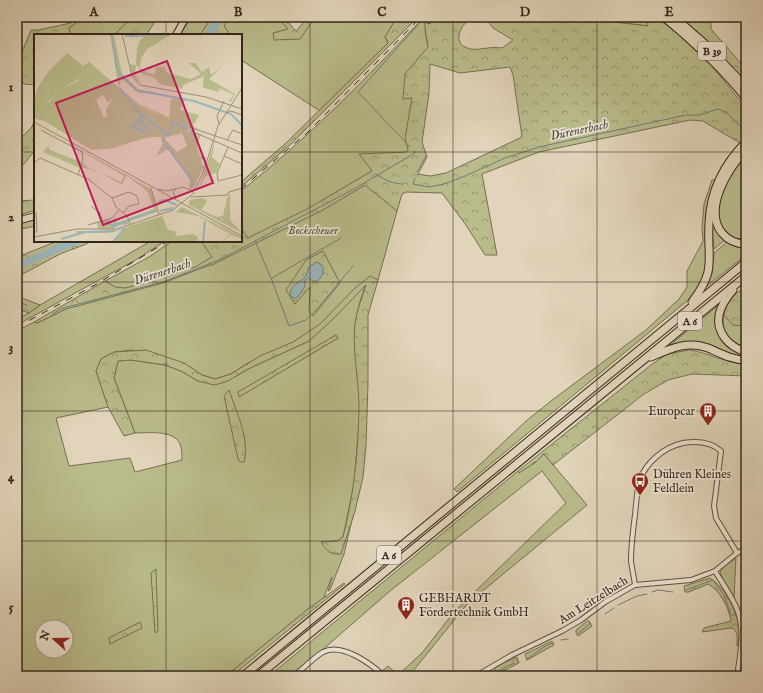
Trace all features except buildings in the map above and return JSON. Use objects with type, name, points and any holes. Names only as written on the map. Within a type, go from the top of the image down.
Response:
[{"type":"highway","name":"B 39","points":[[664,17],[688,37],[746,98]]},
{"type":"highway","name":"B 39","points":[[674,17],[705,44],[746,87]]},
{"type":"highway","points":[[683,314],[704,285],[710,269],[709,224],[713,195],[726,167],[733,156],[746,142]]},
{"type":"highway","points":[[746,150],[730,169],[721,188],[716,205],[716,221],[719,228],[728,239],[746,244]]},
{"type":"highway","name":"A 6","points":[[243,676],[746,262]]},
{"type":"highway","name":"A 6","points":[[258,676],[746,276]]},
{"type":"highway","points":[[737,283],[723,304],[719,314],[718,323],[720,331],[727,342],[739,350],[746,352]]},
{"type":"highway","points":[[643,360],[669,349],[684,345],[700,346],[732,358],[746,360]]},
{"type":"main road","points":[[177,34],[186,17]]},
{"type":"main road","points":[[17,221],[34,216]]},
{"type":"street","points":[[635,585],[631,562],[631,547],[640,481],[648,467],[657,456],[675,445],[688,442],[706,443],[715,446],[721,451],[714,506],[716,518],[737,553]]},
{"type":"street","name":"Am Leitzelbach","points":[[476,676],[512,655],[562,631],[581,620],[605,602],[635,585],[691,580],[715,571],[737,553],[746,549]]},
{"type":"street","points":[[715,571],[738,610],[741,625],[741,640],[737,676]]},
{"type":"street","points":[[294,676],[324,651],[334,649],[356,656],[384,676]]},
{"type":"green space","points":[[73,17],[82,17],[69,28],[70,34],[34,34],[34,85],[24,84],[17,75],[17,64],[31,30],[38,30],[71,23]]},
{"type":"green space","points":[[82,17],[132,17],[115,34],[70,34],[69,28]]},
{"type":"green space","points":[[132,17],[158,17],[147,34],[115,34]]},
{"type":"green space","points":[[191,17],[212,17],[201,34],[181,34]]},
{"type":"green space","points":[[212,17],[230,17],[224,26],[230,34],[201,34]]},
{"type":"green space","points":[[230,17],[277,17],[299,39],[315,17],[397,17],[385,37],[388,43],[320,111],[242,61],[242,34],[228,34],[224,26]]},
{"type":"green space","points":[[277,17],[283,17],[296,31],[309,17],[315,17],[300,39],[274,40],[273,33],[288,29]]},
{"type":"green space","points":[[397,17],[418,17],[291,144],[242,186],[242,181],[285,144],[388,43],[385,37]]},
{"type":"green space","points":[[424,17],[482,17],[580,17],[592,19],[591,17],[608,17],[606,21],[648,26],[644,17],[656,17],[678,34],[712,66],[746,108],[746,137],[740,143],[703,121],[690,120],[539,152],[482,174],[497,255],[485,255],[466,225],[442,193],[406,192],[402,194],[397,211],[365,185],[323,210],[212,265],[163,283],[66,309],[37,323],[34,322],[105,281],[115,287],[126,288],[195,267],[212,257],[202,242],[242,242],[242,229],[248,238],[307,209],[372,171],[359,154],[406,152],[408,150],[405,138],[412,98],[403,99],[405,74],[428,47]],"holes":[[[482,17],[487,20],[493,28],[513,40],[502,48],[493,47],[469,49],[462,45],[459,34],[464,24],[476,18]],[[430,64],[460,73],[510,67],[513,75],[522,137],[446,173],[430,176],[418,174],[427,157],[422,142],[429,93]]]},
{"type":"green space","points":[[608,17],[644,17],[649,26],[605,21]]},
{"type":"green space","points":[[680,17],[711,17],[711,29],[746,69],[746,83],[712,46]]},
{"type":"green space","name":"Bockscheuer","points":[[423,18],[426,24],[425,30],[428,47],[426,90],[394,208],[397,211],[378,280],[377,279],[365,318],[362,477],[344,554],[330,590],[328,591],[332,577],[323,599],[308,609],[226,676],[17,676],[17,331],[34,322],[37,323],[54,315],[109,283],[105,281],[149,257],[171,242],[242,242],[242,190],[313,129],[358,86]],"holes":[[[368,280],[357,358],[355,348],[356,320],[366,284],[309,341],[248,369],[235,377],[198,381],[181,371],[165,365],[131,360],[118,361],[114,378],[135,433],[162,433],[174,437],[181,447],[182,460],[135,472],[130,458],[69,466],[56,418],[108,407],[96,371],[101,359],[114,352],[132,350],[184,363],[202,375],[215,379],[231,374],[248,363],[309,337]],[[336,335],[338,338],[239,396]],[[359,424],[357,479],[340,554],[321,542],[337,541],[343,537],[354,484]]]},
{"type":"green space","points":[[34,122],[34,151],[24,164],[17,164],[17,142],[32,127]]},
{"type":"green space","points":[[746,154],[746,242],[735,238],[721,225],[718,206],[724,186],[732,171]]},
{"type":"green space","points":[[716,179],[706,212],[706,272],[699,287],[688,300],[457,492],[454,489],[526,421],[646,330],[679,299],[687,287],[687,271],[703,241],[702,227],[704,204],[712,180]]},
{"type":"green space","points":[[34,200],[34,210],[17,216],[17,201]]},
{"type":"green space","points":[[713,219],[725,240],[714,249],[711,223]]},
{"type":"green space","points":[[34,220],[34,226],[17,230],[17,224]]},
{"type":"green space","points":[[55,242],[90,242],[62,253],[17,277],[17,257]]},
{"type":"green space","points":[[149,242],[163,242],[139,258],[17,325],[17,319]]},
{"type":"green space","points":[[727,242],[746,249],[746,255],[707,286],[712,273],[714,253]]},
{"type":"green space","points":[[323,251],[340,283],[313,316],[309,312],[310,287],[295,304],[286,290],[306,260]]},
{"type":"green space","points":[[370,276],[378,280],[368,315],[368,384],[366,445],[363,477],[355,511],[341,554],[329,552],[321,542],[337,541],[343,537],[353,489],[358,441],[359,408],[354,334],[358,308],[366,285],[309,341],[248,369],[226,382],[214,385],[198,381],[181,371],[165,365],[131,360],[118,361],[114,378],[135,433],[124,436],[108,407],[96,371],[101,359],[114,352],[146,350],[184,363],[202,375],[215,379],[231,374],[260,356],[293,342],[320,324],[354,289]]},
{"type":"green space","points":[[746,286],[746,326],[733,325],[724,315],[725,310],[729,301]]},
{"type":"green space","points":[[17,296],[40,305],[29,313],[17,309]]},
{"type":"green space","points":[[720,304],[718,328],[721,339],[724,344],[731,349],[746,356],[732,355],[683,342],[669,346]]},
{"type":"green space","points":[[725,306],[733,325],[746,326],[746,348],[733,341],[725,332],[723,321]]},
{"type":"green space","points":[[336,335],[338,338],[239,397],[238,392]]},
{"type":"green space","points":[[689,350],[731,362],[746,364],[746,376],[692,374],[668,380],[644,394],[553,465],[544,454],[536,462],[519,473],[518,471],[651,365],[667,354]]},
{"type":"green space","points":[[229,390],[244,434],[244,462],[240,462],[238,459],[224,396]]},
{"type":"green space","points":[[544,454],[587,505],[468,603],[409,676],[387,676],[382,671],[388,666],[398,675],[422,653],[454,612],[566,503],[542,471],[390,591],[290,676],[269,676],[518,471],[520,472],[536,462]]},
{"type":"green space","points":[[736,558],[734,598],[721,576],[721,570],[724,566]]},
{"type":"green space","points":[[156,569],[158,631],[155,633],[151,573]]},
{"type":"green space","points":[[710,578],[723,590],[734,609],[739,628],[737,646],[737,638],[734,629],[731,628],[702,632],[704,628],[731,621],[726,605],[716,590],[708,584],[689,592],[685,592],[684,586]]},
{"type":"green space","points":[[344,583],[345,584],[232,676],[226,676],[308,609]]},
{"type":"green space","points":[[589,621],[592,626],[578,636],[576,630]]},
{"type":"green space","points":[[140,622],[142,628],[110,644],[109,638]]},
{"type":"green space","points":[[552,641],[554,645],[527,660],[525,654]]},
{"type":"green space","points":[[743,642],[746,642],[746,676],[738,676]]},
{"type":"green space","points":[[517,657],[519,663],[497,674],[495,668]]},
{"type":"water","points":[[316,262],[322,265],[323,273],[321,277],[315,282],[308,278],[305,280],[305,286],[297,298],[291,297],[290,293],[293,286],[305,277],[308,268]]},
{"type":"waterway","points":[[208,34],[222,17]]},
{"type":"waterway","points":[[410,147],[358,92],[424,18]]},
{"type":"waterway","name":"Dürenerbach","points":[[415,178],[413,184],[429,187],[444,184],[505,158],[539,147],[686,115],[700,115],[718,109],[727,113],[746,132]]},
{"type":"waterway","name":"Dürenerbach","points":[[52,314],[63,308],[163,282],[219,260],[354,189],[415,153],[414,151]]},
{"type":"waterway","points":[[417,172],[426,156]]},
{"type":"waterway","name":"Dürenerbach","points":[[378,175],[389,181],[402,184]]},
{"type":"waterway","points":[[272,278],[341,238]]},
{"type":"waterway","points":[[255,241],[289,326],[306,320],[353,266]]},
{"type":"waterway","points":[[17,266],[74,242]]},
{"type":"waterway","name":"Dürenerbach","points":[[17,302],[27,305]]},
{"type":"waterway","points":[[686,590],[713,580],[724,595],[731,615],[736,615]]},
{"type":"waterway","points":[[652,592],[658,590],[673,592]]},
{"type":"waterway","points":[[618,605],[637,596],[647,594]]},
{"type":"waterway","points":[[605,614],[614,608]]},
{"type":"waterway","points":[[578,634],[590,623]]},
{"type":"waterway","points":[[561,640],[568,639]]},
{"type":"waterway","points":[[526,660],[552,643]]},
{"type":"waterway","points":[[497,674],[503,668],[515,663]]},
{"type":"railway","points":[[242,188],[308,132],[421,17]]},
{"type":"railway","points":[[17,327],[95,285],[166,242]]},
{"type":"place","name":"Europcar","points":[[708,426]]},
{"type":"place","name":"Dühren Kleines Feldlein","points":[[640,496]]},
{"type":"place","name":"GEBHARDT Fördertechnik GmbH","points":[[406,620]]}]
